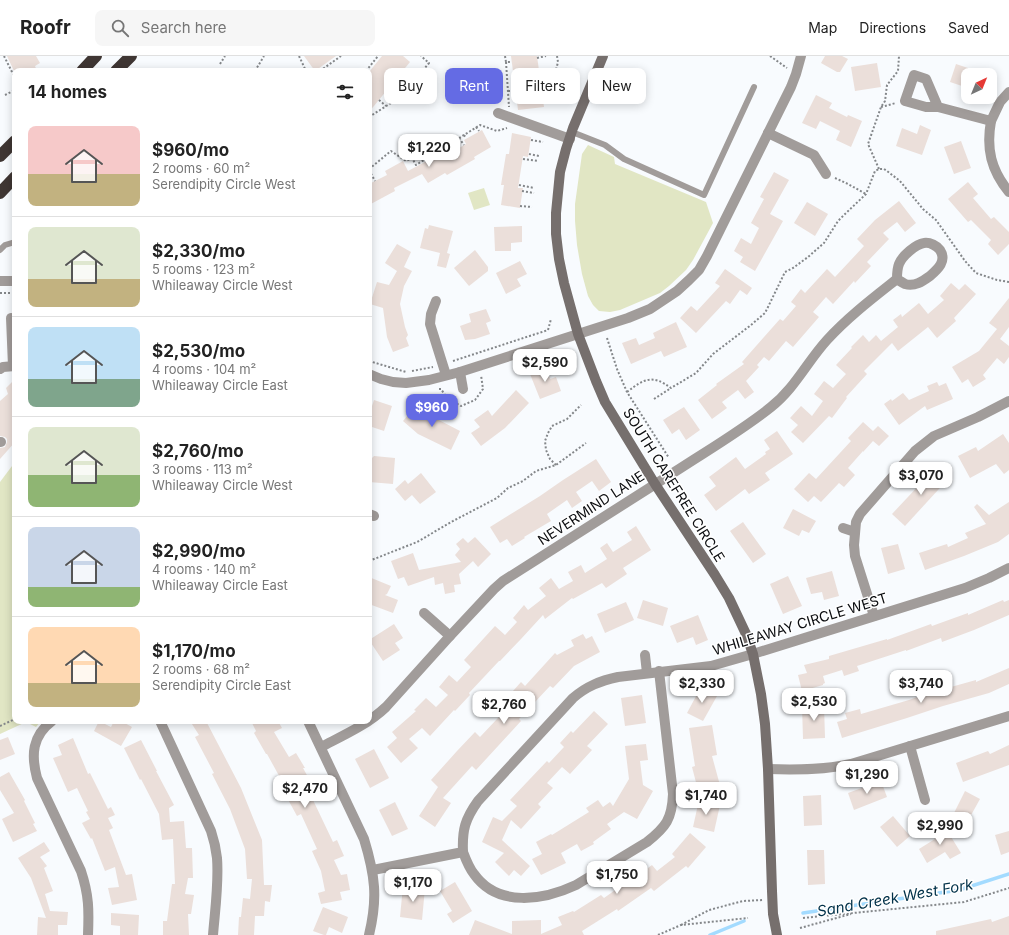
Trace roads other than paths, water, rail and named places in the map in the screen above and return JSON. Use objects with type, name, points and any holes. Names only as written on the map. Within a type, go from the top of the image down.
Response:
[{"type":"highway","points":[[85,68],[96,56]]},
{"type":"highway","points":[[119,68],[131,56]]},
{"type":"highway","points":[[0,156],[12,144]]},
{"type":"highway","points":[[0,193],[12,180]]},
{"type":"main road","name":"SOUTH CAREFREE CIRCLE","points":[[603,56],[571,135],[560,172],[556,213],[556,234],[559,259],[578,334],[605,402],[655,484],[729,598],[746,634],[753,654],[765,724],[772,899],[777,935]]},
{"type":"street","points":[[372,375],[393,382],[406,383],[429,380],[460,372],[628,318],[650,309],[668,297],[689,280],[707,256],[791,87],[801,56]]},
{"type":"street","points":[[938,107],[926,79],[914,75],[905,101],[926,107],[938,107],[991,121]]},
{"type":"street","points":[[1009,92],[1000,102],[991,121],[989,133],[989,146],[996,173],[1009,192]]},
{"type":"street","points":[[498,113],[571,135]]},
{"type":"street","points":[[768,133],[814,155],[826,174]]},
{"type":"street","points":[[925,242],[933,244],[943,255],[942,263],[938,270],[922,282],[913,285],[905,284],[898,279],[897,272],[899,263],[904,256],[917,246],[925,242]]},
{"type":"street","name":"NEVERMIND LANE","points":[[372,720],[386,707],[450,636],[503,581],[719,445],[776,403],[792,387],[815,354],[835,332],[853,314],[898,279]]},
{"type":"street","points":[[0,281],[12,280]]},
{"type":"street","points":[[436,301],[431,314],[430,324],[446,375]]},
{"type":"street","points":[[11,318],[12,334]]},
{"type":"street","points":[[0,369],[12,366]]},
{"type":"street","points":[[460,372],[463,389]]},
{"type":"street","points":[[874,616],[855,556],[854,532],[856,522],[860,514],[922,444],[934,436],[978,417],[1009,401]]},
{"type":"street","points":[[843,528],[854,532]]},
{"type":"street","name":"WHILEAWAY CIRCLE WEST","points":[[463,852],[462,838],[465,824],[474,806],[573,698],[587,688],[604,680],[618,677],[711,666],[965,588],[1009,568]]},
{"type":"street","points":[[424,613],[450,636]]},
{"type":"street","points":[[645,655],[647,673]]},
{"type":"street","points":[[373,870],[463,852],[468,866],[474,875],[490,889],[512,897],[533,898],[564,891],[647,842],[665,826],[670,817],[674,794],[660,671]]},
{"type":"street","points":[[768,769],[790,770],[839,767],[1009,716]]},
{"type":"street","points":[[48,724],[35,744],[33,754],[36,778],[81,871],[88,897],[88,935]]},
{"type":"street","points":[[161,724],[211,831],[215,844],[217,872],[213,935]]},
{"type":"street","points":[[310,724],[364,839],[373,870],[375,890],[372,922],[369,935]]},
{"type":"street","name":"NEVERMIND LANE","points":[[321,747],[365,724]]},
{"type":"street","points":[[910,746],[925,800]]},
{"type":"lane","points":[[571,135],[605,145],[624,159],[704,195],[754,87]]},
{"type":"lane","points":[[0,250],[5,245],[12,243]]},
{"type":"waterway","name":"Sand Creek West Fork","points":[[803,913],[959,890],[1009,874]]},
{"type":"waterway","name":"Sand Creek West Fork","points":[[710,935],[744,921]]}]
